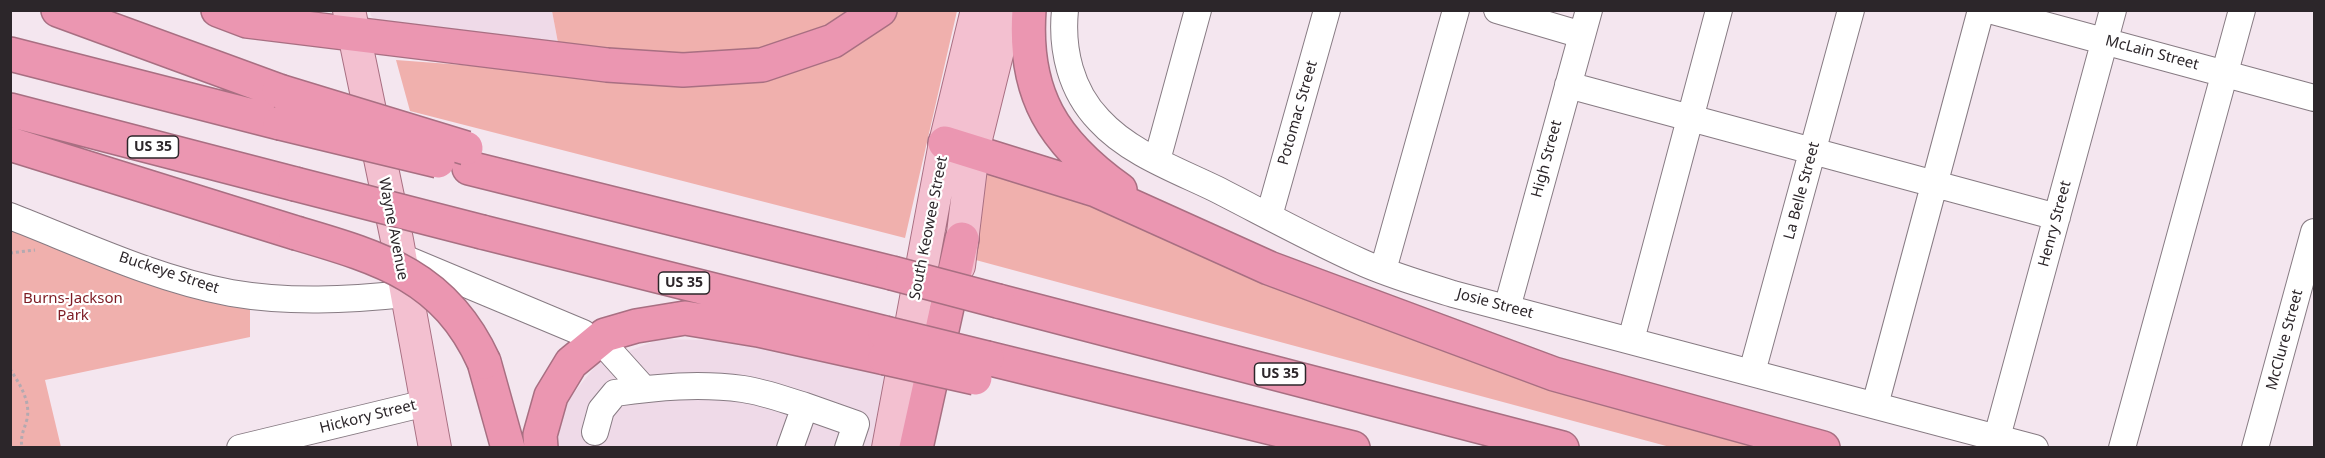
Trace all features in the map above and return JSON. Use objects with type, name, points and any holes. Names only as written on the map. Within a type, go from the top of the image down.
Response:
[{"type":"highway","points":[[58,10],[467,158]]},
{"type":"highway","points":[[218,10],[247,21],[351,21],[608,65],[683,70],[762,65],[833,41],[880,10]]},
{"type":"highway","points":[[1029,10],[1028,59],[1036,90],[1050,120],[1098,174],[1158,218]]},
{"type":"highway","points":[[10,54],[280,123],[467,158]]},
{"type":"highway","name":"US 35","points":[[10,110],[482,232],[885,346],[1353,447]]},
{"type":"highway","points":[[10,144],[296,233],[376,259],[401,270],[442,298],[475,342],[484,362],[508,447]]},
{"type":"highway","points":[[959,147],[1096,190],[1269,268],[1554,374],[1823,447]]},
{"type":"highway","name":"US 35","points":[[467,158],[771,242],[1562,447]]},
{"type":"highway","points":[[898,443],[962,238]]},
{"type":"highway","points":[[541,447],[540,435],[551,396],[571,363],[605,335],[636,326],[686,318],[758,330],[885,346]]},
{"type":"main road","name":"South Keowee Street","points":[[898,443],[959,147],[977,10]]},
{"type":"main road","name":"South Keowee Street","points":[[932,447],[962,238],[959,147],[1008,10]]},
{"type":"main road","name":"Wayne Avenue","points":[[351,21],[435,447]]},
{"type":"street","name":"Josie Street","points":[[1065,10],[1065,55],[1072,78],[1081,97],[1108,129],[1157,160],[1360,261],[1454,294],[2035,447]]},
{"type":"street","points":[[1157,160],[1198,10]]},
{"type":"street","name":"Potomac Street","points":[[1269,216],[1327,10]]},
{"type":"street","points":[[1383,270],[1456,10]]},
{"type":"street","points":[[1497,10],[1585,22]]},
{"type":"street","points":[[1632,340],[1719,10]]},
{"type":"street","name":"La Belle Street","points":[[1752,372],[1851,10]]},
{"type":"street","points":[[1875,405],[1981,10]]},
{"type":"street","name":"McLain Street","points":[[1989,10],[2314,98]]},
{"type":"street","name":"Henry Street","points":[[1997,437],[2113,10]]},
{"type":"street","points":[[2122,447],[2241,10]]},
{"type":"street","name":"High Street","points":[[1507,308],[1585,22]]},
{"type":"street","points":[[1568,85],[2057,217]]},
{"type":"street","name":"Buckeye Street","points":[[10,216],[140,266],[191,283],[230,292],[270,298],[340,300],[405,294]]},
{"type":"street","name":"McClure Street","points":[[2255,447],[2314,232]]},
{"type":"street","points":[[399,256],[583,333]]},
{"type":"street","points":[[609,349],[644,389]]},
{"type":"street","points":[[595,432],[602,410],[615,393],[696,385],[746,389],[805,406],[852,436],[898,443]]},
{"type":"street","name":"Hickory Street","points":[[240,447],[278,443],[426,403]]},
{"type":"street","points":[[790,447],[805,406]]},
{"type":"path","points":[[10,253],[38,250],[40,245]]},
{"type":"path","points":[[10,369],[25,392],[28,417],[20,437],[22,447]]},
{"type":"shaded area","points":[[370,11],[552,11],[559,48],[381,25],[371,16]]},
{"type":"shaded area","points":[[660,339],[749,341],[890,376],[876,447],[553,448],[553,438],[568,400],[598,363]]},
{"type":"green space","points":[[552,11],[860,11],[823,32],[746,55],[669,57],[559,48]]},
{"type":"green space","points":[[899,11],[957,11],[905,238],[410,111],[396,60],[663,80],[883,23]]},
{"type":"green space","points":[[988,167],[1790,447],[1670,447],[972,259]]},
{"type":"green space","name":"Burns-Jackson Park","points":[[10,216],[250,295],[250,337],[45,380],[61,447],[11,447]]}]
